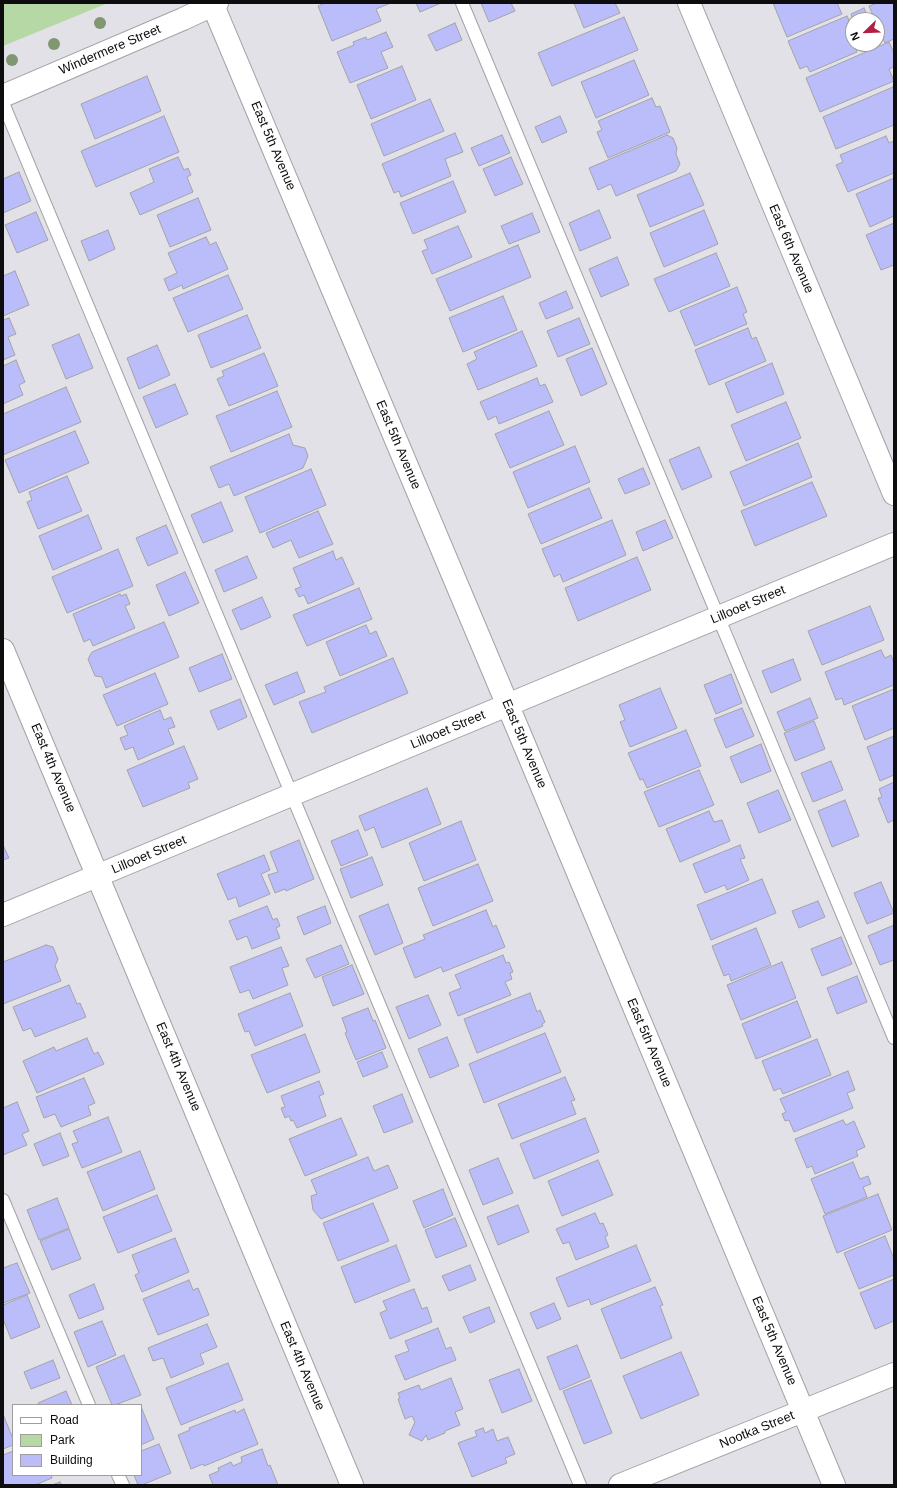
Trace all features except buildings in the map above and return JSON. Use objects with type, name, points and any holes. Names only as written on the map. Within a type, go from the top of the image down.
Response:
[{"type":"street","name":"East 6th Avenue","points":[[689,3],[894,494]]},
{"type":"street","name":"Windermere Street","points":[[3,96],[214,4]]},
{"type":"street","name":"East 5th Avenue","points":[[214,4],[834,1485]]},
{"type":"street","name":"Lillooet Street","points":[[3,916],[894,544]]},
{"type":"street","name":"East 4th Avenue","points":[[3,650],[352,1485]]},
{"type":"street","name":"Nootka Street","points":[[620,1485],[894,1374]]},
{"type":"lane","points":[[462,3],[894,1038]]},
{"type":"lane","points":[[3,104],[580,1485]]},
{"type":"lane","points":[[3,1200],[89,1404]]},
{"type":"green space","points":[[3,3],[108,3],[3,46]]}]
